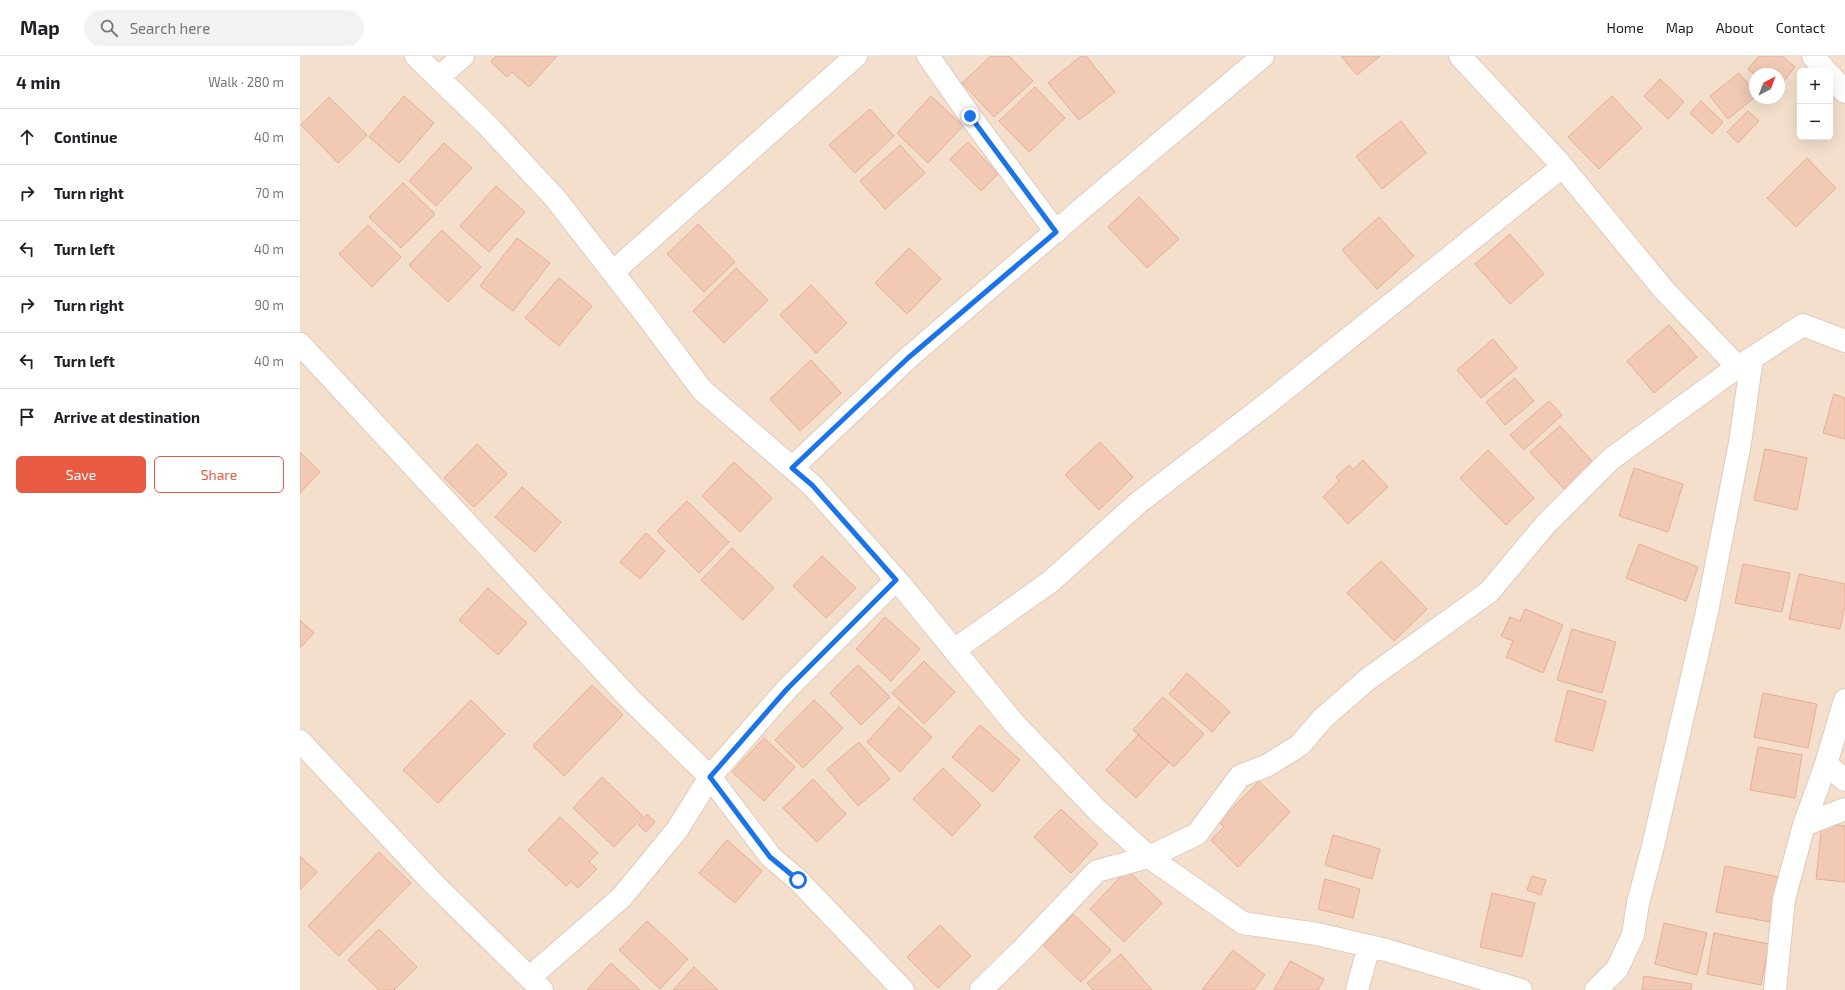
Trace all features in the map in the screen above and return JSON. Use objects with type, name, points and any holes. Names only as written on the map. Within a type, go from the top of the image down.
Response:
[{"type":"street","points":[[416,56],[487,125],[555,198],[702,390],[812,485],[896,580],[1013,722],[1100,812],[1149,857],[1243,923],[1317,934],[1369,946],[1521,990]]},
{"type":"street","points":[[438,78],[463,56]]},
{"type":"street","points":[[613,272],[856,56]]},
{"type":"street","points":[[928,56],[970,116],[1056,232]]},
{"type":"street","points":[[792,468],[908,358],[1263,56]]},
{"type":"street","points":[[1460,56],[1562,167],[1664,290],[1745,363]]},
{"type":"street","points":[[1813,56],[1823,68]]},
{"type":"street","points":[[1833,78],[1845,92]]},
{"type":"street","points":[[954,650],[1050,582],[1138,503],[1268,403],[1562,167]]},
{"type":"street","points":[[981,990],[1021,951],[1097,870],[1149,857],[1197,834],[1240,776],[1268,765],[1300,745],[1323,718],[1368,679],[1489,592],[1545,525],[1611,459],[1745,363],[1803,325],[1845,341]]},
{"type":"street","points":[[300,344],[629,698],[710,777],[770,857],[798,880],[903,990]]},
{"type":"street","points":[[1596,990],[1617,980],[1633,935],[1638,903],[1653,846],[1705,619],[1740,443],[1745,363]]},
{"type":"street","points":[[300,741],[434,884],[536,984],[621,898],[677,830],[710,777],[787,689],[896,580]]},
{"type":"street","points":[[1775,990],[1784,899],[1804,825],[1826,764],[1845,700]]},
{"type":"street","points":[[1826,764],[1845,780]]},
{"type":"street","points":[[1804,825],[1845,809]]},
{"type":"street","points":[[1357,990],[1369,946]]},
{"type":"shaded area","points":[[300,56],[1845,56],[1845,990],[300,990]]},
{"type":"building","points":[[496,56],[557,56],[529,87],[512,72],[507,77],[491,62]]},
{"type":"building","points":[[991,56],[1009,56],[1033,81],[994,117],[962,83]]},
{"type":"building","points":[[1081,56],[1086,56],[1115,92],[1079,120],[1048,83]]},
{"type":"building","points":[[1341,56],[1380,56],[1357,75]]},
{"type":"building","points":[[1759,56],[1782,56],[1795,67],[1785,80],[1785,68],[1748,69]]},
{"type":"building","points":[[1739,73],[1749,85],[1749,102],[1728,119],[1710,96]]},
{"type":"building","points":[[1660,79],[1684,102],[1668,119],[1644,96]]},
{"type":"building","points":[[1035,87],[1065,118],[1029,152],[999,121]]},
{"type":"building","points":[[404,96],[434,123],[399,163],[369,137]]},
{"type":"building","points":[[931,96],[963,126],[928,163],[897,133]]},
{"type":"building","points":[[1612,96],[1642,128],[1599,169],[1568,137]]},
{"type":"building","points":[[329,97],[367,135],[338,163],[301,125]]},
{"type":"building","points":[[1701,101],[1723,122],[1712,134],[1690,113]]},
{"type":"building","points":[[870,109],[894,136],[855,173],[829,145]]},
{"type":"building","points":[[1748,111],[1759,121],[1738,143],[1727,132]]},
{"type":"building","points":[[1401,121],[1426,153],[1382,189],[1356,156]]},
{"type":"building","points":[[968,142],[998,174],[981,191],[950,159]]},
{"type":"building","points":[[444,143],[472,168],[436,206],[409,181]]},
{"type":"building","points":[[900,145],[925,173],[885,209],[860,181]]},
{"type":"building","points":[[1807,158],[1836,188],[1796,227],[1767,198]]},
{"type":"building","points":[[403,183],[435,214],[401,248],[369,217]]},
{"type":"building","points":[[496,186],[525,212],[489,252],[460,226]]},
{"type":"building","points":[[1139,197],[1179,239],[1147,268],[1108,227]]},
{"type":"building","points":[[1379,217],[1414,256],[1377,289],[1342,250]]},
{"type":"building","points":[[698,224],[735,262],[704,292],[667,254]]},
{"type":"building","points":[[368,225],[401,257],[372,287],[339,254]]},
{"type":"building","points":[[442,230],[481,267],[448,302],[409,265]]},
{"type":"building","points":[[1510,234],[1544,274],[1510,304],[1475,264]]},
{"type":"building","points":[[517,238],[550,263],[513,311],[480,286]]},
{"type":"building","points":[[909,248],[941,279],[907,314],[875,283]]},
{"type":"building","points":[[736,268],[768,300],[724,343],[693,311]]},
{"type":"building","points":[[559,278],[592,306],[559,346],[525,318]]},
{"type":"building","points":[[811,285],[847,323],[816,353],[780,315]]},
{"type":"building","points":[[1669,325],[1697,357],[1654,393],[1627,361]]},
{"type":"building","points":[[1493,339],[1517,368],[1481,398],[1457,370]]},
{"type":"building","points":[[811,360],[841,393],[800,431],[770,399]]},
{"type":"building","points":[[1515,378],[1534,401],[1505,425],[1486,402]]},
{"type":"building","points":[[1834,394],[1845,398],[1845,439],[1823,433]]},
{"type":"building","points":[[1549,401],[1562,415],[1524,450],[1510,435]]},
{"type":"building","points":[[1560,426],[1593,462],[1564,489],[1530,452]]},
{"type":"building","points":[[1100,442],[1133,477],[1099,510],[1065,475]]},
{"type":"building","points":[[477,444],[507,474],[474,507],[444,478]]},
{"type":"building","points":[[1765,449],[1807,458],[1797,510],[1754,500]]},
{"type":"building","points":[[1488,450],[1534,498],[1506,525],[1460,478]]},
{"type":"building","points":[[300,452],[320,472],[300,493]]},
{"type":"building","points":[[1363,460],[1388,487],[1348,524],[1323,497],[1339,481],[1336,477],[1349,465],[1353,470]]},
{"type":"building","points":[[734,462],[772,498],[740,532],[702,496]]},
{"type":"building","points":[[1634,468],[1683,484],[1668,532],[1619,516]]},
{"type":"building","points":[[522,487],[561,522],[535,552],[495,517]]},
{"type":"building","points":[[687,501],[729,542],[699,573],[657,531]]},
{"type":"building","points":[[646,533],[665,551],[640,579],[620,562]]},
{"type":"building","points":[[1639,544],[1698,567],[1686,601],[1626,578]]},
{"type":"building","points":[[732,548],[774,588],[743,620],[701,580]]},
{"type":"building","points":[[822,556],[856,588],[826,618],[793,586]]},
{"type":"building","points":[[1381,561],[1427,609],[1394,641],[1347,593]]},
{"type":"building","points":[[1743,564],[1790,573],[1782,612],[1735,603]]},
{"type":"building","points":[[1799,574],[1845,584],[1845,606],[1840,629],[1789,619]]},
{"type":"building","points":[[488,588],[527,623],[498,655],[459,620]]},
{"type":"building","points":[[1525,609],[1563,625],[1543,673],[1506,657],[1513,641],[1501,636],[1510,617],[1520,621]]},
{"type":"building","points":[[885,617],[920,649],[891,681],[856,649]]},
{"type":"building","points":[[300,620],[314,633],[300,648]]},
{"type":"building","points":[[1572,629],[1616,642],[1602,693],[1557,680]]},
{"type":"building","points":[[924,661],[955,692],[924,724],[892,693]]},
{"type":"building","points":[[858,665],[890,697],[861,725],[830,693]]},
{"type":"building","points":[[1187,673],[1230,712],[1212,732],[1169,694]]},
{"type":"building","points":[[592,685],[623,715],[564,776],[533,746]]},
{"type":"building","points":[[1568,690],[1606,701],[1593,751],[1555,741]]},
{"type":"building","points":[[1763,693],[1817,704],[1808,748],[1754,737]]},
{"type":"building","points":[[1163,697],[1204,734],[1174,767],[1133,730]]},
{"type":"building","points":[[471,700],[505,734],[438,803],[403,770]]},
{"type":"building","points":[[814,700],[843,728],[803,768],[775,740]]},
{"type":"building","points":[[899,707],[932,737],[900,772],[867,742]]},
{"type":"building","points":[[980,725],[1020,760],[993,792],[952,757]]},
{"type":"building","points":[[1138,735],[1169,762],[1136,798],[1106,770]]},
{"type":"building","points":[[764,738],[795,767],[764,801],[732,772]]},
{"type":"building","points":[[859,742],[890,779],[858,806],[827,769]]},
{"type":"building","points":[[1758,747],[1802,755],[1795,798],[1750,790]]},
{"type":"building","points":[[943,768],[981,805],[952,836],[913,799]]},
{"type":"building","points":[[602,777],[643,816],[614,847],[573,808]]},
{"type":"building","points":[[813,779],[846,814],[817,842],[783,808]]},
{"type":"building","points":[[1259,781],[1290,812],[1238,867],[1211,840],[1224,827],[1219,822]]},
{"type":"building","points":[[1061,809],[1098,844],[1071,873],[1034,837]]},
{"type":"building","points":[[647,814],[655,822],[646,832],[638,825]]},
{"type":"building","points":[[560,817],[598,853],[589,862],[597,869],[578,888],[571,881],[566,886],[528,850]]},
{"type":"building","points":[[1822,823],[1845,826],[1845,882],[1816,879]]},
{"type":"building","points":[[1333,835],[1380,849],[1372,879],[1325,865]]},
{"type":"building","points":[[727,840],[762,871],[735,903],[699,873]]},
{"type":"building","points":[[379,852],[411,883],[339,956],[308,926]]},
{"type":"building","points":[[300,856],[317,872],[300,890]]},
{"type":"building","points":[[1725,866],[1779,877],[1770,922],[1716,912]]},
{"type":"building","points":[[1127,870],[1162,903],[1124,942],[1090,909]]},
{"type":"building","points":[[1532,876],[1546,880],[1541,895],[1527,890]]},
{"type":"building","points":[[1325,879],[1360,889],[1353,918],[1318,909]]},
{"type":"building","points":[[1492,893],[1535,903],[1522,957],[1480,947]]},
{"type":"building","points":[[1073,914],[1111,950],[1081,982],[1043,945]]},
{"type":"building","points":[[647,921],[688,959],[660,989],[619,950]]},
{"type":"building","points":[[1664,923],[1707,933],[1697,975],[1655,964]]},
{"type":"building","points":[[940,925],[971,956],[938,988],[907,957]]},
{"type":"building","points":[[379,929],[417,967],[394,990],[379,990],[348,960]]},
{"type":"building","points":[[1714,933],[1769,944],[1761,985],[1707,974]]},
{"type":"building","points":[[1233,950],[1265,975],[1254,990],[1202,990]]},
{"type":"building","points":[[1121,954],[1152,990],[1093,990],[1087,983]]},
{"type":"building","points":[[1290,961],[1324,979],[1318,990],[1274,990]]},
{"type":"building","points":[[611,963],[640,990],[587,990]]},
{"type":"building","points":[[694,967],[718,990],[673,990]]},
{"type":"building","points":[[1644,976],[1692,984],[1691,990],[1642,990]]},
{"type":"route","points":[[798,880],[770,857],[710,777],[787,689],[896,580],[812,485],[792,468],[908,358],[1056,232],[970,116]]}]
